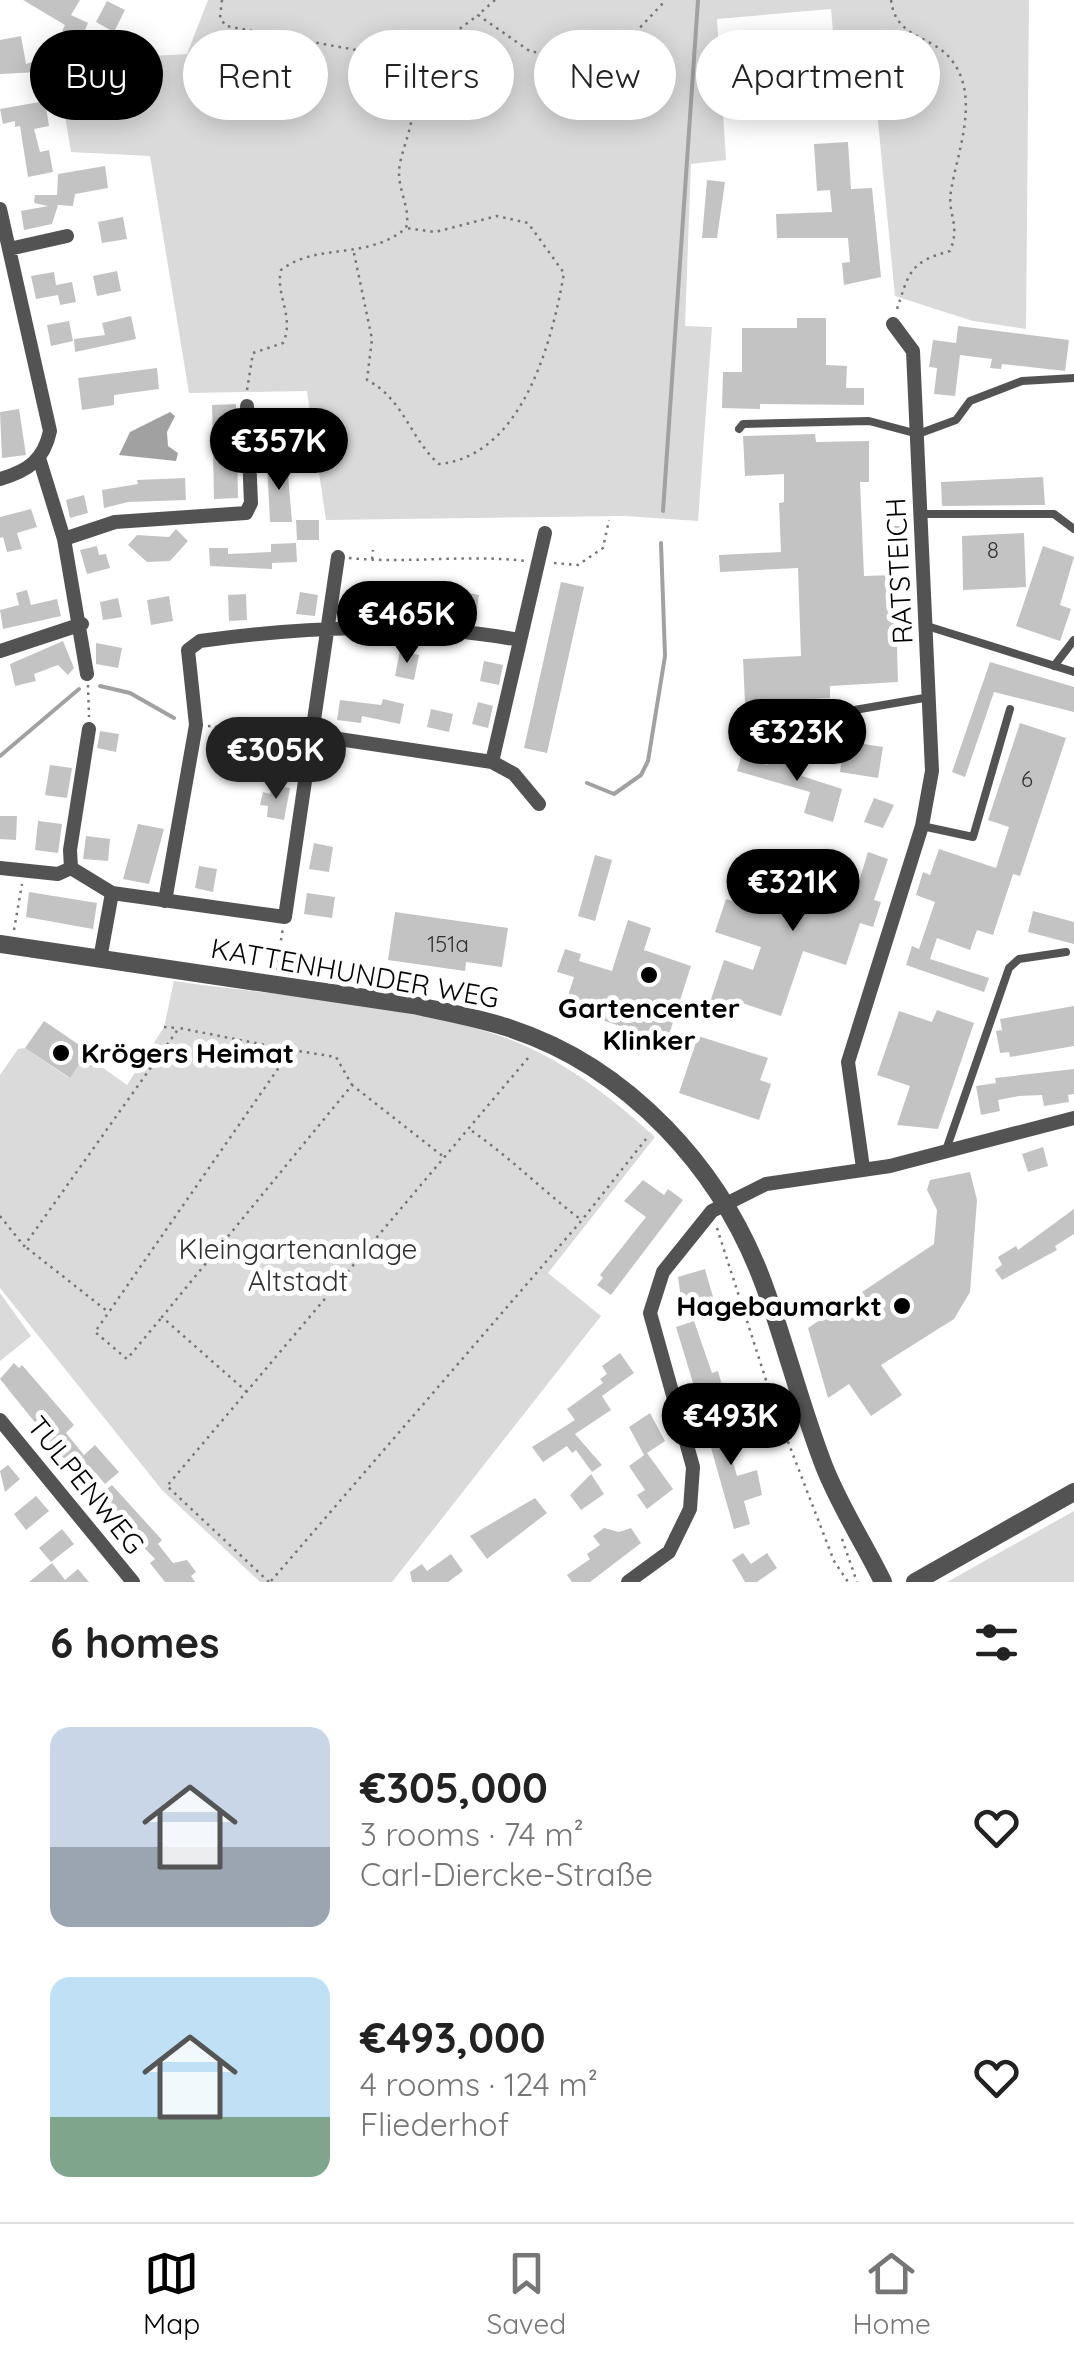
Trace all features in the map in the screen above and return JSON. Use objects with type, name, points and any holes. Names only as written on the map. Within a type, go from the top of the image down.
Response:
[{"type":"street","points":[[0,209],[50,420],[48,441],[39,458],[20,473],[0,478]]},
{"type":"street","points":[[8,249],[67,236]]},
{"type":"street","name":"RATSTEICH","points":[[863,1168],[848,1062],[922,826],[932,771],[913,351],[893,324]]},
{"type":"street","points":[[64,539],[115,522],[246,512],[251,503],[247,406]]},
{"type":"street","points":[[39,458],[64,539],[88,674]]},
{"type":"street","points":[[492,762],[545,534]]},
{"type":"street","points":[[71,868],[104,884],[112,894],[285,917],[338,556]]},
{"type":"street","points":[[0,651],[82,624]]},
{"type":"street","points":[[166,901],[196,726],[188,650],[200,641],[454,629],[520,640]]},
{"type":"street","points":[[71,868],[70,850],[88,729]]},
{"type":"street","points":[[312,735],[492,762],[514,774],[539,804]]},
{"type":"street","points":[[0,868],[58,874],[71,868]]},
{"type":"street","points":[[100,959],[112,894]]},
{"type":"street","name":"KATTENHUNDER WEG","points":[[6,945],[413,1005],[513,1029],[593,1070],[645,1108],[694,1157],[718,1206],[764,1282],[825,1468],[883,1582]]},
{"type":"street","points":[[628,1582],[669,1552],[690,1510],[693,1467],[650,1313],[663,1272],[718,1206],[766,1184],[863,1168],[1074,1118]]},
{"type":"street","name":"TULPENWEG","points":[[0,1420],[131,1581]]},
{"type":"street","points":[[915,1582],[1074,1492]]},
{"type":"lane","points":[[739,429],[743,424],[869,422],[918,434],[956,420],[970,401],[1022,381],[1074,378]]},
{"type":"lane","points":[[922,514],[1054,514],[1074,529]]},
{"type":"lane","points":[[927,626],[1074,672]]},
{"type":"lane","points":[[1054,666],[1074,640]]},
{"type":"lane","points":[[802,718],[930,697]]},
{"type":"lane","points":[[922,826],[973,837],[1010,709]]},
{"type":"lane","points":[[946,1150],[1009,968],[1020,959],[1066,952]]},
{"type":"path","points":[[222,0],[220,18],[226,26],[348,49]]},
{"type":"path","points":[[459,30],[495,0]]},
{"type":"path","points":[[478,15],[531,52],[566,53],[632,36],[666,0]]},
{"type":"path","points":[[891,0],[893,17],[904,31],[953,61],[963,91],[963,150],[950,195],[958,232],[950,251],[925,258],[910,270],[893,324]]},
{"type":"path","points":[[406,228],[408,219],[399,173],[412,120]]},
{"type":"path","points":[[247,406],[253,353],[283,343],[288,331],[278,281],[281,270],[322,254],[354,253],[406,228],[436,232],[497,216],[528,223],[564,274],[556,322],[512,423],[461,462],[439,464],[427,454],[402,410],[382,388],[367,380],[372,339],[354,253]]},
{"type":"path","points":[[338,556],[372,560],[471,556],[578,565],[603,548],[609,520]]},
{"type":"path","points":[[372,560],[373,550]]},
{"type":"path","points":[[88,691],[88,729]]},
{"type":"path","points":[[196,726],[312,735]]},
{"type":"path","points":[[6,945],[24,872]]},
{"type":"path","points":[[273,984],[285,917]]},
{"type":"path","points":[[164,1027],[336,1057],[352,1084],[446,1158]]},
{"type":"path","points":[[24,1246],[179,1028]]},
{"type":"path","points":[[291,1050],[94,1332],[127,1360],[352,1084]]},
{"type":"path","points":[[528,1058],[167,1486],[270,1582],[582,1220],[646,1139]]},
{"type":"path","points":[[470,1130],[522,1166],[526,1178],[582,1220]]},
{"type":"path","points":[[718,1206],[776,1408],[834,1560],[848,1582]]},
{"type":"path","points":[[0,1216],[24,1246],[108,1312]]},
{"type":"path","points":[[162,1317],[247,1392]]},
{"type":"path","points":[[854,1527],[841,1542],[857,1582]]},
{"type":"green space","points":[[208,0],[1029,0],[1026,329],[973,321],[895,296],[878,120],[940,120],[940,30],[833,30],[831,9],[717,19],[718,30],[696,30],[696,120],[723,120],[726,160],[691,164],[685,326],[712,327],[698,521],[625,516],[326,520],[307,391],[189,393],[150,156],[71,152],[66,120],[163,120],[163,55],[183,54],[183,120],[328,120],[328,30],[196,30]]},
{"type":"green space","name":"Kleingartenanlage Altstadt","points":[[174,981],[405,1012],[493,1034],[530,1048],[580,1077],[655,1137],[548,1273],[601,1316],[392,1582],[260,1582],[162,1490],[0,1288],[0,1075],[18,1049],[25,1048],[69,1078],[82,1060],[99,1065],[127,1085],[164,1027]]},
{"type":"green space","points":[[0,1293],[31,1336],[0,1361]]},
{"type":"green space","points":[[1074,1511],[1074,1582],[947,1582]]},
{"type":"shaded area","points":[[170,412],[175,416],[167,432],[168,446],[178,453],[176,461],[119,455],[130,432]]},
{"type":"building","points":[[23,0],[80,0],[71,15],[88,23],[85,30],[62,30],[65,25]]},
{"type":"building","points":[[107,1],[125,10],[115,30],[96,22]]},
{"type":"building","points":[[21,36],[30,72],[0,74],[0,40]]},
{"type":"building","points":[[30,104],[30,120],[48,120],[49,126],[34,129],[40,152],[49,150],[53,172],[28,177],[20,126],[15,127],[15,121],[3,124],[0,109]]},
{"type":"building","points":[[848,142],[851,189],[872,188],[881,277],[844,285],[842,263],[850,262],[848,238],[777,238],[776,214],[832,212],[830,190],[817,191],[814,144]]},
{"type":"building","points":[[105,166],[108,188],[75,194],[73,206],[58,205],[52,224],[24,230],[21,211],[48,206],[34,203],[35,195],[57,195],[58,174]]},
{"type":"building","points":[[707,180],[725,182],[717,238],[702,238]]},
{"type":"building","points":[[123,217],[127,239],[102,243],[98,222]]},
{"type":"building","points":[[117,271],[121,291],[97,296],[93,276]]},
{"type":"building","points":[[54,272],[56,285],[72,282],[76,302],[60,305],[58,295],[36,299],[31,276]]},
{"type":"building","points":[[131,316],[136,339],[75,352],[74,339],[105,335],[102,323]]},
{"type":"building","points":[[797,318],[826,318],[826,365],[847,366],[846,388],[864,388],[864,405],[760,404],[760,409],[722,408],[723,372],[742,372],[742,328],[797,328]]},
{"type":"building","points":[[69,321],[73,341],[51,346],[47,325]]},
{"type":"building","points":[[958,326],[1069,340],[1065,371],[1002,364],[1001,369],[990,368],[992,359],[960,355],[955,396],[934,394],[937,368],[929,367],[933,340],[956,343]]},
{"type":"building","points":[[157,368],[159,389],[114,395],[114,405],[82,410],[78,378]]},
{"type":"building","points":[[236,404],[238,498],[214,499],[212,405]]},
{"type":"building","points":[[19,409],[26,455],[2,458],[0,412]]},
{"type":"building","points":[[272,410],[290,410],[291,445],[278,445],[278,438],[273,438]]},
{"type":"building","points":[[815,434],[816,442],[869,441],[869,482],[860,482],[864,576],[895,575],[898,682],[830,686],[830,698],[745,703],[743,659],[801,656],[798,568],[720,572],[719,555],[781,552],[779,503],[784,502],[784,474],[745,476],[743,436]]},
{"type":"building","points":[[267,463],[287,463],[292,522],[270,522]]},
{"type":"building","points":[[1043,477],[1045,505],[942,506],[941,482]]},
{"type":"building","points":[[185,478],[186,500],[128,502],[104,508],[102,490],[138,484],[137,480]]},
{"type":"building","points":[[84,495],[88,513],[70,518],[66,500]]},
{"type":"building","points":[[31,509],[37,527],[17,533],[22,549],[7,552],[3,537],[0,538],[0,517]]},
{"type":"building","points":[[296,520],[319,520],[319,540],[297,540]]},
{"type":"building","points":[[888,526],[906,526],[907,553],[889,554]]},
{"type":"building","points":[[176,529],[188,541],[170,561],[147,562],[128,545],[137,535],[169,537]]},
{"type":"building","points":[[1024,533],[1026,587],[963,590],[962,536]]},
{"type":"building","points":[[296,543],[297,562],[272,563],[272,569],[210,566],[209,548],[228,548],[228,554],[271,552],[271,544]]},
{"type":"building","points":[[97,546],[99,555],[106,554],[110,568],[87,574],[80,550]]},
{"type":"building","points":[[1043,546],[1074,557],[1060,605],[1071,609],[1060,641],[1016,626]]},
{"type":"building","points":[[417,582],[479,595],[476,616],[380,604],[383,584],[416,589]]},
{"type":"building","points":[[561,582],[584,587],[547,753],[524,748]]},
{"type":"building","points":[[27,590],[31,605],[57,599],[61,616],[3,629],[0,610],[19,605],[16,593]]},
{"type":"building","points":[[300,592],[318,595],[315,616],[296,614]]},
{"type":"building","points":[[246,594],[247,620],[229,621],[228,595]]},
{"type":"building","points":[[169,596],[173,621],[151,625],[147,600]]},
{"type":"building","points":[[118,598],[122,617],[103,620],[100,602]]},
{"type":"building","points":[[63,641],[74,668],[68,675],[58,665],[34,674],[36,681],[15,686],[10,664]]},
{"type":"building","points":[[96,643],[122,648],[118,668],[96,664]]},
{"type":"building","points":[[400,651],[419,655],[414,680],[395,676]]},
{"type":"building","points":[[484,661],[503,665],[499,685],[480,681]]},
{"type":"building","points":[[990,662],[1074,687],[1074,712],[994,692],[965,777],[952,772]]},
{"type":"building","points":[[383,699],[404,704],[400,724],[362,716],[361,723],[337,720],[340,700],[381,705]]},
{"type":"building","points":[[478,702],[493,706],[488,728],[472,724]]},
{"type":"building","points":[[431,709],[453,714],[449,732],[427,727]]},
{"type":"building","points":[[1020,723],[1066,738],[1020,876],[1013,874],[993,935],[977,930],[970,950],[937,938],[930,959],[989,978],[984,992],[906,965],[912,946],[919,949],[935,902],[916,895],[923,872],[930,875],[939,849],[996,868],[1009,827],[988,820]]},
{"type":"building","points":[[100,731],[119,734],[116,752],[97,748]]},
{"type":"building","points":[[844,741],[883,747],[878,778],[840,772]]},
{"type":"building","points":[[771,755],[805,764],[802,776],[842,789],[833,822],[804,813],[810,792],[737,771],[741,757],[768,765]]},
{"type":"building","points":[[50,765],[72,768],[67,798],[45,795]]},
{"type":"building","points":[[272,785],[290,788],[284,820],[267,817],[268,806],[260,805],[263,792],[270,794]]},
{"type":"building","points":[[874,798],[894,805],[883,828],[864,822]]},
{"type":"building","points":[[0,816],[17,816],[16,840],[0,839]]},
{"type":"building","points":[[38,821],[62,824],[58,853],[35,850]]},
{"type":"building","points":[[138,824],[164,829],[149,884],[123,879]]},
{"type":"building","points":[[86,836],[110,839],[108,861],[83,859]]},
{"type":"building","points":[[314,843],[333,847],[329,872],[309,869]]},
{"type":"building","points":[[868,852],[888,859],[874,900],[881,902],[873,927],[860,923],[846,965],[803,951],[781,1016],[742,1003],[739,1012],[710,1002],[724,960],[753,970],[761,947],[715,932],[726,899],[762,910],[775,870],[855,894]]},
{"type":"building","points":[[595,855],[612,860],[595,921],[578,916]]},
{"type":"building","points":[[199,866],[217,869],[213,892],[195,888]]},
{"type":"building","points":[[29,892],[97,903],[93,929],[26,917]]},
{"type":"building","points":[[307,893],[335,897],[332,918],[304,914]]},
{"type":"building","points":[[1033,911],[1074,922],[1074,944],[1028,932]]},
{"type":"building","points":[[395,912],[508,928],[502,967],[466,962],[465,971],[388,960]]},
{"type":"building","name":"Gartencenter Klinker","points":[[628,920],[651,928],[644,950],[691,966],[667,1041],[564,1008],[574,977],[557,972],[565,949],[581,954],[579,961],[612,971]]},
{"type":"building","points":[[1074,1006],[1074,1046],[1010,1057],[1009,1052],[1000,1053],[996,1031],[1002,1030],[1000,1019]]},
{"type":"building","points":[[937,1010],[974,1023],[938,1129],[897,1125],[910,1086],[877,1075],[899,1011],[932,1022]]},
{"type":"building","name":"Krögers Heimat","points":[[44,1021],[97,1057],[91,1067],[82,1060],[70,1078],[25,1048]]},
{"type":"building","points":[[698,1036],[768,1058],[760,1080],[771,1084],[759,1120],[679,1093]]},
{"type":"building","points":[[1074,1069],[1074,1094],[1068,1095],[1069,1102],[1044,1106],[1042,1095],[1019,1096],[998,1100],[1000,1111],[981,1115],[976,1086],[996,1083],[995,1078]]},
{"type":"building","points":[[1043,1147],[1048,1166],[1028,1172],[1022,1154]]},
{"type":"building","name":"Hagebaumarkt","points":[[970,1172],[977,1200],[970,1292],[954,1319],[881,1365],[902,1395],[871,1416],[849,1384],[828,1398],[808,1328],[934,1244],[937,1210],[927,1190],[930,1180]]},
{"type":"building","points":[[643,1180],[664,1195],[668,1189],[683,1200],[611,1295],[597,1285],[603,1278],[600,1275],[646,1217],[624,1201]]},
{"type":"building","points":[[1074,1209],[1074,1234],[1055,1246],[1057,1250],[1002,1280],[995,1270],[1002,1265],[998,1257],[1016,1246],[1018,1250]]},
{"type":"building","points":[[705,1269],[715,1304],[683,1313],[678,1277]]},
{"type":"building","points":[[694,1321],[712,1373],[718,1371],[723,1389],[697,1396],[676,1327]]},
{"type":"building","points":[[620,1353],[634,1373],[602,1396],[611,1410],[575,1434],[602,1465],[592,1472],[576,1450],[572,1453],[567,1446],[543,1462],[532,1447],[575,1420],[567,1409],[603,1383],[600,1379],[607,1374],[602,1366]]},
{"type":"building","points":[[14,1363],[19,1368],[22,1365],[74,1425],[66,1433],[84,1455],[95,1445],[119,1472],[105,1484],[95,1472],[83,1482],[0,1379]]},
{"type":"building","points":[[727,1409],[737,1441],[728,1444],[737,1476],[757,1470],[762,1495],[744,1501],[750,1524],[734,1529],[702,1416]]},
{"type":"building","points":[[650,1413],[665,1441],[644,1455],[629,1427]]},
{"type":"building","points":[[647,1453],[673,1489],[647,1509],[637,1495],[645,1490],[629,1466]]},
{"type":"building","points":[[8,1465],[20,1479],[5,1492],[0,1471]]},
{"type":"building","points":[[591,1474],[604,1494],[581,1510],[570,1495]]},
{"type":"building","points":[[112,1485],[162,1540],[158,1544],[173,1563],[187,1560],[196,1572],[191,1576],[195,1582],[165,1582],[150,1563],[155,1559],[96,1498]]},
{"type":"building","points":[[36,1496],[49,1511],[26,1530],[14,1514]]},
{"type":"building","points":[[535,1498],[547,1513],[487,1559],[470,1536]]},
{"type":"building","points":[[604,1528],[619,1532],[631,1528],[641,1543],[590,1582],[572,1582],[567,1575],[590,1559],[587,1554],[600,1545],[593,1536]]},
{"type":"building","points":[[62,1529],[74,1544],[51,1562],[39,1548]]},
{"type":"building","points":[[743,1553],[751,1564],[767,1553],[777,1568],[757,1582],[745,1582],[732,1560]]},
{"type":"building","points":[[451,1554],[463,1571],[448,1582],[412,1582],[410,1572],[422,1564],[427,1571]]},
{"type":"building","points":[[52,1563],[65,1580],[78,1569],[89,1582],[29,1582]]},
{"type":"waterway","points":[[663,511],[698,0]]},
{"type":"waterway","points":[[587,783],[614,794],[641,775],[648,761],[665,656],[661,543]]},
{"type":"waterway","points":[[100,686],[130,693],[174,718]]},
{"type":"waterway","points":[[0,756],[79,689]]},
{"type":"place","name":"Gartencenter Klinker","points":[[649,975]]},
{"type":"place","name":"Krögers Heimat","points":[[61,1053]]},
{"type":"place","name":"Hagebaumarkt","points":[[902,1306]]}]
